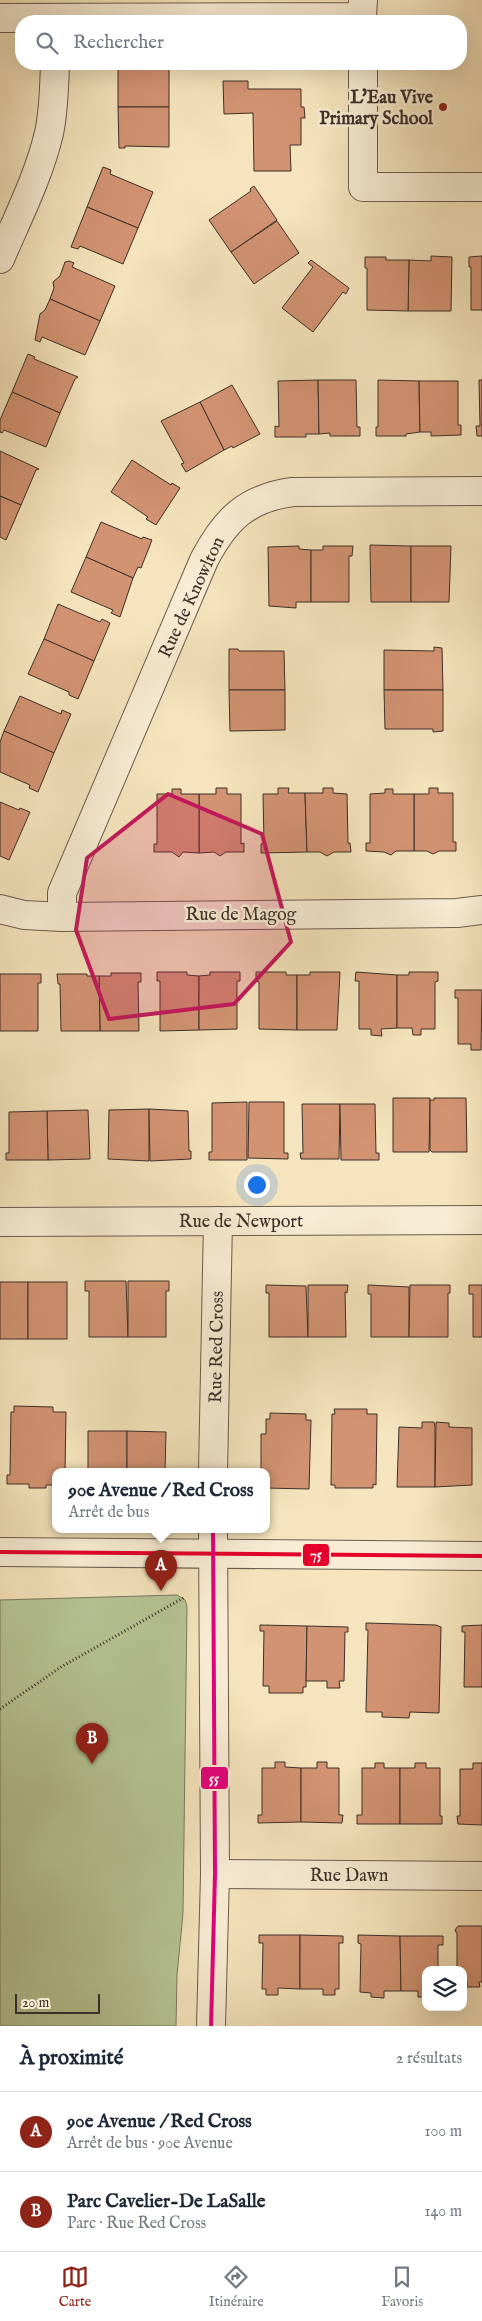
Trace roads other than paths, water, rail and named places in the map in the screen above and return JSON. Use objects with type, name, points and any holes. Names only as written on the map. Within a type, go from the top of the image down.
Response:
[{"type":"street","points":[[275,15],[363,13]]},
{"type":"street","points":[[0,18],[15,19]]},
{"type":"street","points":[[0,259],[30,190],[48,134],[54,98],[55,70]]},
{"type":"street","points":[[363,70],[363,187],[482,187]]},
{"type":"street","name":"Rue de Knowlton","points":[[62,917],[62,893],[204,560],[215,539],[228,522],[243,509],[258,500],[276,494],[293,492],[482,491]]},
{"type":"street","name":"Rue de Magog","points":[[0,909],[24,915],[62,917],[457,913],[482,910]]},
{"type":"street","name":"Rue de Newport","points":[[0,1222],[482,1220]]},
{"type":"street","name":"Rue Red Cross","points":[[213,1468],[218,1221]]},
{"type":"street","points":[[0,1552],[213,1541],[482,1556]]},
{"type":"street","points":[[211,2026],[215,1874],[213,1541]]},
{"type":"street","name":"Rue Dawn","points":[[215,1874],[482,1876]]},
{"type":"place","name":"L'Eau Vive Primary School","points":[[443,107]]},
{"type":"place","name":"90e Avenue / Red Cross","points":[[161,1591]]},
{"type":"place","name":"Parc Cavelier-De LaSalle","points":[[92,1764]]}]
